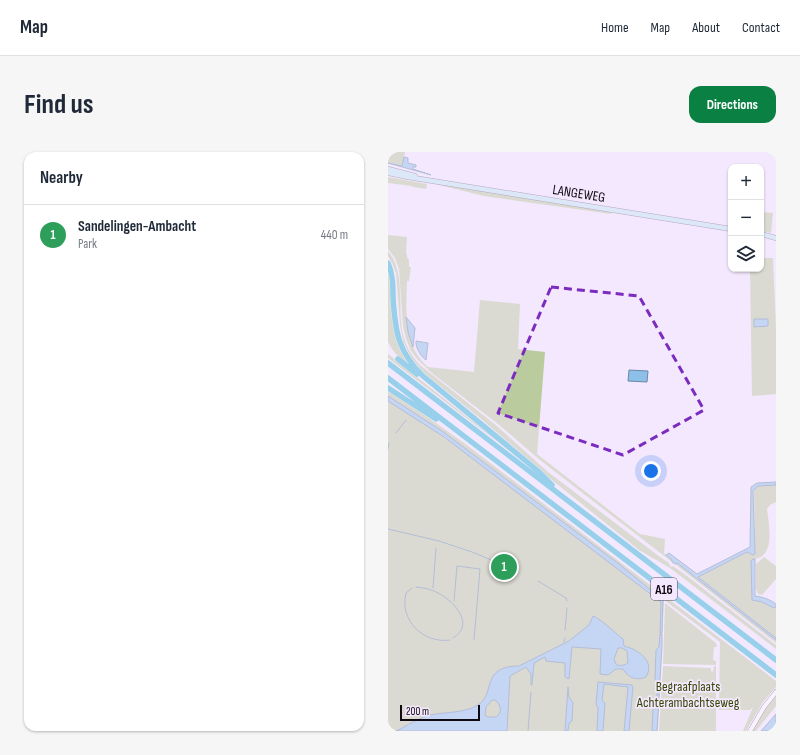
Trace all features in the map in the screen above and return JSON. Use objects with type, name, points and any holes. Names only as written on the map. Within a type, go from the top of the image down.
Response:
[{"type":"highway","name":"A16","points":[[388,264],[392,274],[396,332],[400,346],[406,357],[415,368],[447,396]]},
{"type":"highway","name":"A16","points":[[398,359],[447,396],[538,470],[565,498]]},
{"type":"highway","name":"A16","points":[[388,363],[776,660]]},
{"type":"highway","name":"A16","points":[[388,378],[776,675]]},
{"type":"highway","name":"A16","points":[[388,388],[454,432],[464,436]]},
{"type":"main road","name":"LANGEWEG","points":[[388,169],[424,180]]},
{"type":"main road","name":"LANGEWEG","points":[[388,173],[728,229]]},
{"type":"main road","points":[[764,235],[776,238]]},
{"type":"street","points":[[750,731],[775,692]]},
{"type":"highlighted area","points":[[551,287],[639,296],[704,410],[623,455],[498,413]]},
{"type":"green space","points":[[388,152],[405,152],[402,166],[388,162]]},
{"type":"green space","points":[[388,177],[427,184],[426,189],[388,183]]},
{"type":"green space","points":[[431,183],[611,212],[611,214],[484,196]]},
{"type":"green space","points":[[764,212],[773,213],[771,233],[764,232]]},
{"type":"green space","points":[[388,235],[407,237],[406,254],[409,260],[409,267],[411,267],[409,281],[407,281],[406,304],[408,327],[414,349],[420,358],[428,367],[474,372],[480,300],[520,304],[518,349],[545,352],[537,454],[640,534],[665,539],[664,553],[672,560],[672,562],[540,460],[498,424],[433,374],[418,360],[411,351],[406,339],[403,326],[399,269],[395,258],[388,249]]},
{"type":"green space","points":[[388,251],[394,260],[397,270],[404,338],[410,353],[420,365],[497,426],[548,472],[776,645],[776,649],[670,568],[639,550],[425,374],[411,358],[403,341],[400,324],[396,273],[388,256]]},
{"type":"green space","points":[[764,258],[773,258],[776,328],[776,394],[752,396],[750,272],[764,272]]},
{"type":"green space","points":[[388,264],[395,331],[419,374],[398,356],[388,342]]},
{"type":"green space","points":[[388,354],[529,466],[388,358]]},
{"type":"green space","points":[[388,391],[464,443],[776,681],[776,687],[763,702],[746,731],[743,731],[753,707],[750,710],[719,710],[720,642],[664,600],[658,731],[388,731],[388,398],[574,530],[442,431],[388,396]]},
{"type":"green space","points":[[776,485],[776,502],[770,505],[767,509],[770,532],[768,547],[765,553],[760,557],[753,559],[752,599],[766,603],[773,608],[776,607],[776,638],[698,577],[748,552],[751,555],[755,549],[754,490],[758,486]]},
{"type":"green space","points":[[764,557],[776,566],[776,579],[762,595],[758,594],[756,589],[756,564]]},
{"type":"green space","points":[[677,563],[776,640],[776,643],[675,564]]},
{"type":"green space","points":[[665,603],[716,643],[717,647],[714,647],[713,660],[716,661],[716,665],[663,664]]},
{"type":"green space","name":"Begraafplaats Achterambachtseweg","points":[[663,666],[711,668],[711,671],[713,672],[714,666],[716,666],[716,731],[659,731]]},
{"type":"green space","points":[[776,695],[776,706],[756,731],[752,731],[766,708]]},
{"type":"water","points":[[404,157],[408,158],[408,163],[416,165],[413,169],[431,175],[388,163],[402,166]]},
{"type":"water","points":[[406,317],[415,328],[413,347],[408,332]]},
{"type":"water","points":[[754,319],[768,319],[768,326],[754,327]]},
{"type":"water","points":[[416,341],[428,343],[426,360],[419,352],[416,346]]},
{"type":"water","points":[[629,370],[648,371],[647,382],[628,381]]},
{"type":"water","points":[[388,396],[442,431],[619,564],[663,600],[662,633],[660,633],[661,602],[444,437],[388,401]]},
{"type":"water","points":[[776,482],[776,485],[758,486],[753,491],[755,554],[753,555],[747,552],[698,577],[776,638],[776,640],[677,563],[675,564],[672,562],[672,560],[666,555],[669,553],[697,574],[750,547],[751,487],[757,483]]},
{"type":"water","points":[[755,559],[755,596],[766,598],[773,602],[776,604],[776,607],[774,608],[762,602],[752,600],[751,561]]},
{"type":"water","points":[[593,616],[623,639],[624,646],[634,650],[644,657],[649,666],[646,677],[636,679],[630,677],[623,669],[616,669],[608,675],[600,674],[601,649],[572,647],[569,679],[565,677],[565,663],[546,661],[545,657],[534,663],[532,685],[531,674],[526,667],[510,676],[507,731],[396,731],[426,716],[473,708],[483,700],[487,694],[494,675],[499,671],[507,667],[519,666],[569,641],[589,625]],"holes":[[[618,648],[622,648],[627,651],[628,663],[620,666],[616,664],[614,659]],[[492,700],[495,700],[500,706],[500,713],[496,717],[488,717],[485,715],[486,707]]]},
{"type":"water","points":[[660,634],[662,634],[662,646],[657,731],[652,731],[653,709],[656,706],[658,683],[655,679],[656,650],[659,647]]},
{"type":"water","points":[[598,682],[632,685],[629,731],[624,731],[628,687],[604,684],[602,700],[605,703],[603,731],[597,731],[598,708],[596,704]]},
{"type":"water","points":[[568,687],[569,697],[573,703],[572,721],[569,723],[568,731],[565,731]]},
{"type":"water","points":[[776,714],[776,731],[761,731]]},
{"type":"waterway","points":[[396,433],[406,420]]},
{"type":"waterway","points":[[388,449],[389,443]]},
{"type":"waterway","points":[[388,529],[439,541],[472,552],[513,569]]},
{"type":"waterway","points":[[433,588],[436,548]]},
{"type":"waterway","points":[[454,601],[457,566],[480,569],[474,640]]},
{"type":"waterway","points":[[538,581],[566,598],[567,601]]},
{"type":"waterway","points":[[416,587],[435,592],[456,607],[463,620],[463,627],[460,633],[453,638]]},
{"type":"waterway","points":[[412,588],[406,593],[405,603],[406,612],[415,628],[422,634],[431,638],[450,640]]},
{"type":"waterway","points":[[565,630],[567,608]]},
{"type":"waterway","points":[[564,642],[565,638]]},
{"type":"waterway","points":[[528,731],[531,692]]},
{"type":"place","name":"Sandelingen-Ambacht","points":[[504,567]]}]
